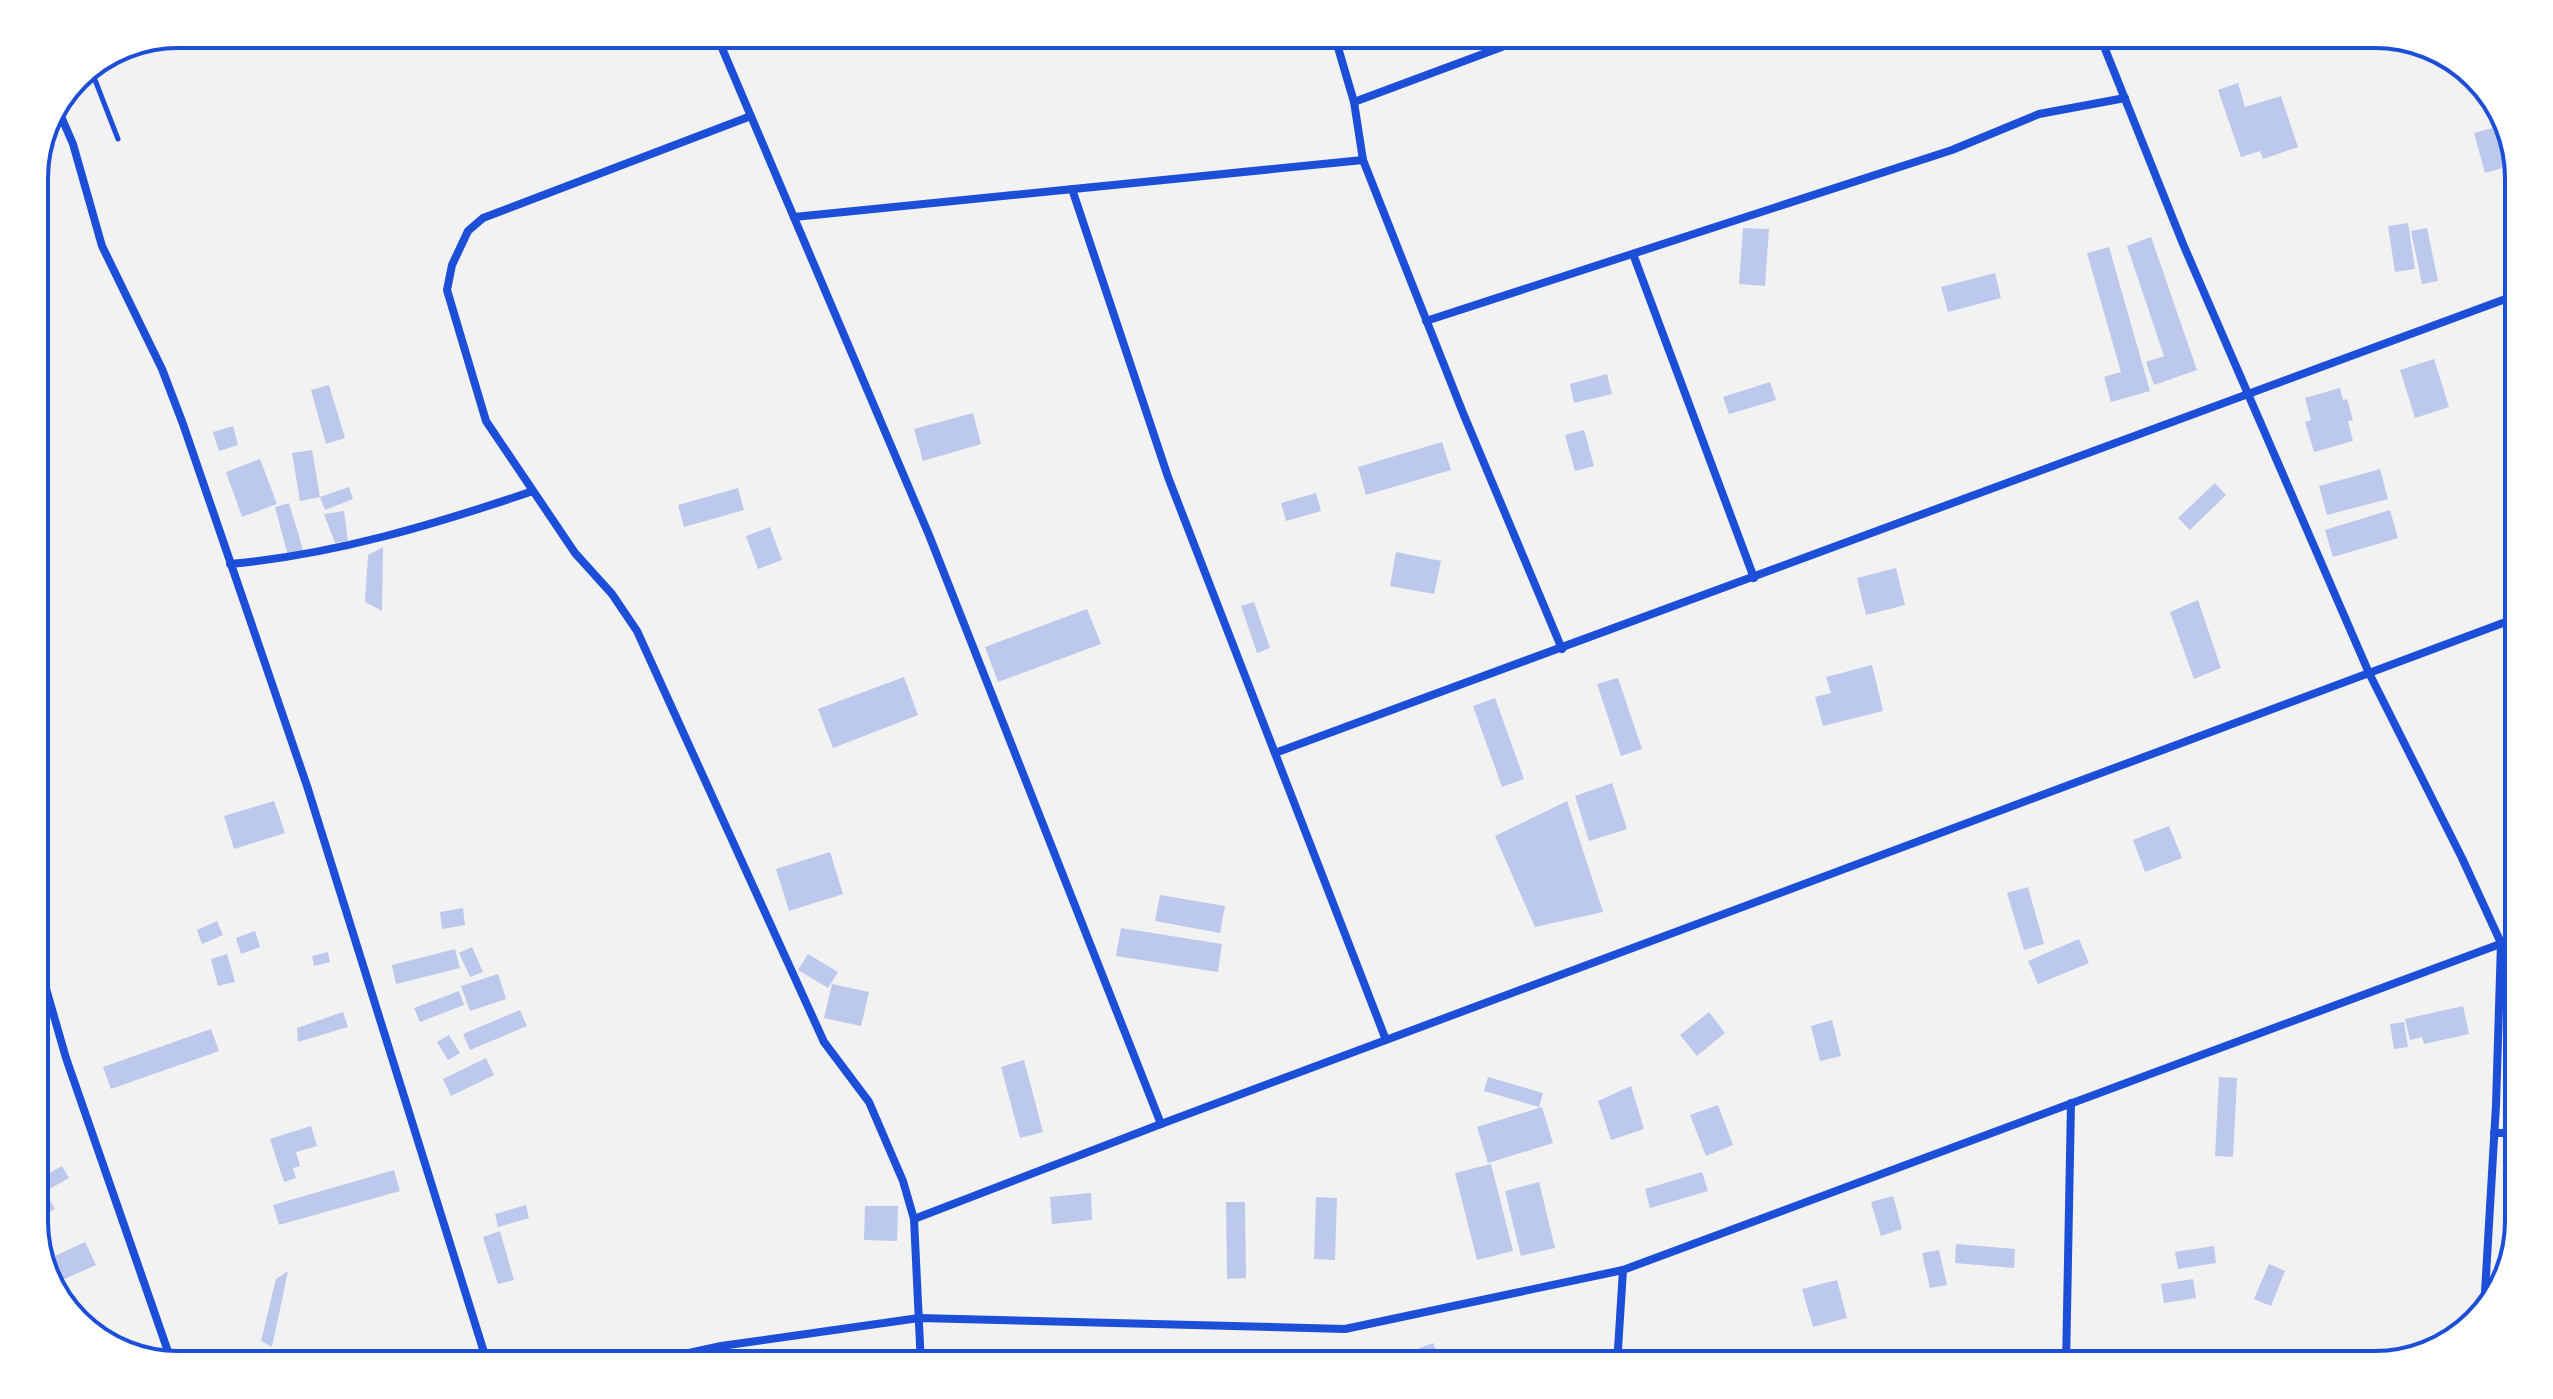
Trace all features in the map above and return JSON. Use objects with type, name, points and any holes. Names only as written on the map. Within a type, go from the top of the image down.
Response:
[{"type":"street","points":[[722,48],[929,535],[1161,1124]]},
{"type":"street","points":[[1338,48],[1354,102],[1363,160],[1562,649]]},
{"type":"street","points":[[1354,102],[1499,48]]},
{"type":"street","points":[[2105,48],[2183,244],[2369,673],[2501,943],[2485,1289]]},
{"type":"street","points":[[1426,321],[1952,150],[2039,114],[2125,98]]},
{"type":"street","points":[[751,116],[483,218],[468,231],[452,265],[447,290],[486,421],[575,553],[612,594],[637,631],[824,1042],[869,1102],[903,1181],[914,1219],[920,1351]]},
{"type":"street","points":[[62,119],[73,144],[102,246],[162,369],[307,786],[484,1351]]},
{"type":"street","points":[[794,217],[1363,160]]},
{"type":"street","points":[[1072,189],[1168,477],[1386,1040]]},
{"type":"street","points":[[1633,254],[1754,578]]},
{"type":"street","points":[[1275,753],[2505,299]]},
{"type":"street","points":[[230,564],[312,553],[533,491]]},
{"type":"street","points":[[914,1219],[2505,622]]},
{"type":"street","points":[[698,1351],[919,1318],[1345,1329],[1623,1270],[2505,942]]},
{"type":"street","points":[[48,996],[66,1058],[168,1350]]},
{"type":"street","points":[[2066,1351],[2071,1103]]},
{"type":"street","points":[[2494,1133],[2505,1133]]},
{"type":"street","points":[[1618,1351],[1623,1270]]},
{"type":"path","points":[[94,78],[118,139]]},
{"type":"building","points":[[2238,83],[2245,107],[2281,96],[2298,147],[2263,159],[2260,151],[2241,157],[2218,90]]},
{"type":"building","points":[[2495,128],[2505,167],[2485,173],[2474,133]]},
{"type":"building","points":[[2408,223],[2415,269],[2395,272],[2388,226]]},
{"type":"building","points":[[1743,228],[1769,229],[1765,286],[1739,284]]},
{"type":"building","points":[[2427,228],[2438,281],[2422,284],[2411,231]]},
{"type":"building","points":[[2151,237],[2197,370],[2154,385],[2146,362],[2164,356],[2127,246]]},
{"type":"building","points":[[2109,247],[2150,391],[2111,402],[2104,377],[2121,372],[2087,253]]},
{"type":"building","points":[[1995,273],[2001,298],[1948,312],[1941,287]]},
{"type":"building","points":[[2434,359],[2449,407],[2415,418],[2400,370]]},
{"type":"building","points":[[1607,374],[1612,394],[1574,403],[1570,384]]},
{"type":"building","points":[[1770,382],[1776,400],[1729,414],[1723,397]]},
{"type":"building","points":[[329,385],[345,438],[326,444],[311,390]]},
{"type":"building","points":[[2340,388],[2353,420],[2348,421],[2353,441],[2314,452],[2305,422],[2311,420],[2305,398]]},
{"type":"building","points":[[973,413],[981,444],[923,461],[914,429]]},
{"type":"building","points":[[233,426],[238,445],[219,451],[213,432]]},
{"type":"building","points":[[1584,430],[1594,466],[1575,471],[1565,435]]},
{"type":"building","points":[[1442,442],[1451,470],[1366,495],[1358,467]]},
{"type":"building","points":[[312,450],[320,497],[300,501],[292,453]]},
{"type":"building","points":[[260,459],[277,504],[242,517],[226,472]]},
{"type":"building","points":[[2380,469],[2388,499],[2327,515],[2319,486]]},
{"type":"building","points":[[2215,483],[2226,495],[2190,530],[2178,518]]},
{"type":"building","points":[[349,487],[353,499],[325,510],[320,497]]},
{"type":"building","points":[[738,488],[744,510],[684,527],[678,505]]},
{"type":"building","points":[[1316,493],[1321,511],[1286,521],[1281,503]]},
{"type":"building","points":[[289,503],[304,553],[288,556],[275,507]]},
{"type":"building","points":[[2390,510],[2398,538],[2333,557],[2325,530]]},
{"type":"building","points":[[344,511],[348,541],[335,543],[324,514]]},
{"type":"building","points":[[770,527],[782,560],[758,569],[746,536]]},
{"type":"building","points":[[383,547],[382,611],[365,602],[368,555]]},
{"type":"building","points":[[1396,552],[1441,561],[1434,594],[1390,586]]},
{"type":"building","points":[[1896,568],[1905,605],[1866,615],[1857,578]]},
{"type":"building","points":[[2198,600],[2221,668],[2194,679],[2170,612]]},
{"type":"building","points":[[1254,602],[1270,648],[1257,653],[1241,606]]},
{"type":"building","points":[[1087,609],[1101,644],[998,682],[985,647]]},
{"type":"building","points":[[1872,665],[1883,711],[1823,726],[1815,697],[1831,693],[1826,677]]},
{"type":"building","points":[[904,677],[918,715],[833,748],[818,709]]},
{"type":"building","points":[[1618,678],[1642,749],[1621,756],[1597,684]]},
{"type":"building","points":[[1495,698],[1524,779],[1502,787],[1473,706]]},
{"type":"building","points":[[1612,783],[1627,829],[1589,841],[1575,796]]},
{"type":"building","points":[[274,801],[285,833],[234,849],[224,816]]},
{"type":"building","points":[[1567,801],[1603,912],[1535,927],[1495,836]]},
{"type":"building","points":[[2169,826],[2182,858],[2145,872],[2133,840]]},
{"type":"building","points":[[830,852],[843,894],[789,911],[776,869]]},
{"type":"building","points":[[2028,887],[2044,944],[2024,950],[2007,893]]},
{"type":"building","points":[[1160,895],[1225,906],[1220,933],[1155,921]]},
{"type":"building","points":[[463,908],[465,925],[442,929],[440,912]]},
{"type":"building","points":[[217,921],[223,935],[202,944],[197,930]]},
{"type":"building","points":[[1121,928],[1222,944],[1218,972],[1116,956]]},
{"type":"building","points":[[255,931],[260,947],[241,954],[236,938]]},
{"type":"building","points":[[2079,939],[2089,963],[2038,984],[2028,961]]},
{"type":"building","points":[[472,947],[483,972],[470,977],[459,953]]},
{"type":"building","points":[[455,949],[460,968],[396,984],[392,965]]},
{"type":"building","points":[[328,952],[330,962],[314,966],[312,956]]},
{"type":"building","points":[[227,954],[235,982],[218,986],[211,959]]},
{"type":"building","points":[[808,954],[838,972],[828,988],[798,970]]},
{"type":"building","points":[[498,974],[506,999],[470,1011],[461,986]]},
{"type":"building","points":[[832,984],[869,992],[861,1026],[824,1018]]},
{"type":"building","points":[[459,991],[464,1005],[420,1022],[414,1008]]},
{"type":"building","points":[[2463,1006],[2469,1034],[2424,1044],[2422,1037],[2410,1040],[2405,1019]]},
{"type":"building","points":[[520,1010],[527,1026],[470,1050],[463,1034]]},
{"type":"building","points":[[343,1012],[348,1027],[298,1042],[297,1028]]},
{"type":"building","points":[[1709,1012],[1725,1033],[1697,1056],[1680,1035]]},
{"type":"building","points":[[1832,1020],[1841,1056],[1820,1061],[1811,1026]]},
{"type":"building","points":[[2404,1022],[2408,1047],[2394,1049],[2390,1024]]},
{"type":"building","points":[[211,1029],[219,1051],[111,1089],[103,1067]]},
{"type":"building","points":[[449,1035],[460,1053],[448,1060],[437,1042]]},
{"type":"building","points":[[486,1058],[494,1075],[451,1096],[443,1079]]},
{"type":"building","points":[[1024,1060],[1043,1132],[1020,1138],[1001,1067]]},
{"type":"building","points":[[1488,1077],[1543,1093],[1539,1107],[1484,1091]]},
{"type":"building","points":[[2219,1077],[2237,1078],[2233,1157],[2215,1156]]},
{"type":"building","points":[[1631,1086],[1644,1129],[1611,1140],[1598,1101]]},
{"type":"building","points":[[1718,1105],[1733,1145],[1706,1156],[1690,1115]]},
{"type":"building","points":[[1542,1107],[1553,1143],[1488,1163],[1477,1127]]},
{"type":"building","points":[[311,1126],[317,1146],[296,1152],[300,1166],[293,1168],[296,1178],[284,1182],[270,1139]]},
{"type":"building","points":[[1491,1164],[1513,1251],[1477,1260],[1455,1173]]},
{"type":"building","points":[[62,1166],[69,1178],[48,1190],[48,1174]]},
{"type":"building","points":[[394,1170],[400,1191],[279,1225],[273,1205]]},
{"type":"building","points":[[1702,1172],[1708,1191],[1650,1208],[1645,1189]]},
{"type":"building","points":[[1539,1182],[1555,1248],[1521,1256],[1505,1191]]},
{"type":"building","points":[[1091,1193],[1092,1220],[1052,1224],[1050,1197]]},
{"type":"building","points":[[1893,1196],[1902,1229],[1881,1236],[1871,1202]]},
{"type":"building","points":[[48,1197],[55,1209],[48,1213]]},
{"type":"building","points":[[1316,1197],[1337,1198],[1335,1260],[1314,1259]]},
{"type":"building","points":[[1226,1202],[1245,1202],[1246,1278],[1227,1279]]},
{"type":"building","points":[[526,1205],[529,1218],[498,1227],[495,1214]]},
{"type":"building","points":[[865,1206],[898,1206],[897,1241],[864,1240]]},
{"type":"building","points":[[500,1231],[514,1280],[498,1284],[483,1237]]},
{"type":"building","points":[[85,1242],[96,1265],[62,1280],[53,1257]]},
{"type":"building","points":[[1956,1244],[2015,1249],[2014,1268],[1955,1263]]},
{"type":"building","points":[[2214,1246],[2216,1263],[2178,1269],[2175,1252]]},
{"type":"building","points":[[1939,1250],[1947,1285],[1930,1288],[1922,1253]]},
{"type":"building","points":[[2269,1264],[2285,1271],[2271,1306],[2254,1299]]},
{"type":"building","points":[[288,1271],[272,1347],[261,1341],[276,1279]]},
{"type":"building","points":[[2193,1279],[2196,1298],[2164,1303],[2161,1284]]},
{"type":"building","points":[[1837,1280],[1847,1318],[1813,1327],[1802,1289]]},
{"type":"building","points":[[1433,1343],[1436,1351],[1412,1351]]}]
